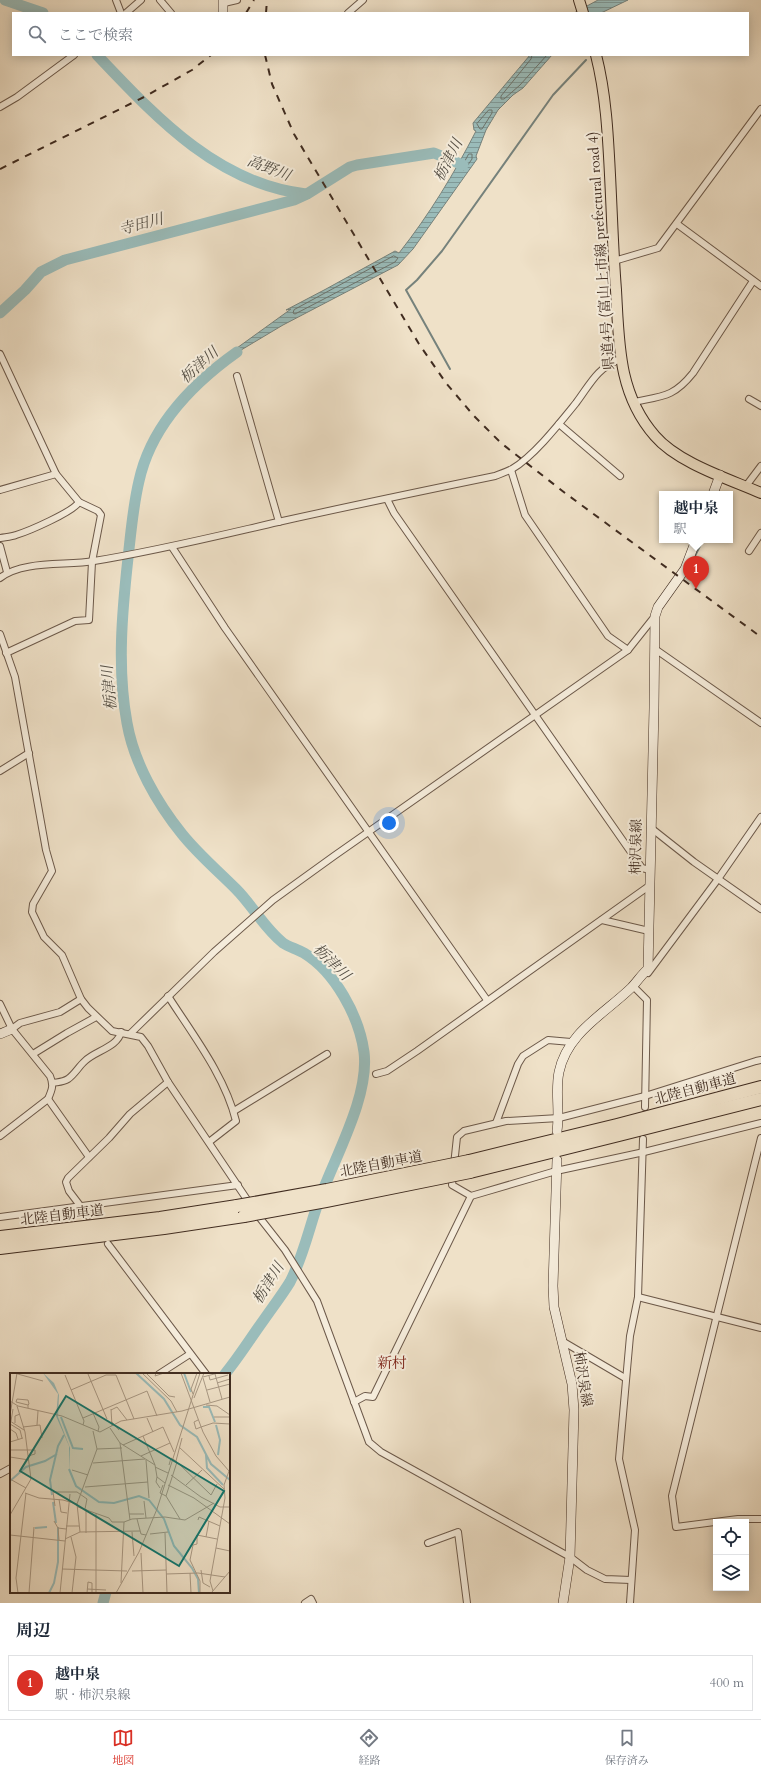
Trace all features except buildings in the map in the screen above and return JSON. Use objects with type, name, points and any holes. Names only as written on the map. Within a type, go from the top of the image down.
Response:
[{"type":"highway","name":"北陸自動車道","points":[[470,1166],[761,1087]]},
{"type":"highway","name":"北陸自動車道","points":[[0,1248],[164,1228],[327,1190],[470,1166],[619,1136],[761,1099]]},
{"type":"highway","name":"北陸自動車道","points":[[0,1237],[160,1218],[241,1211]]},
{"type":"main road","points":[[579,0],[583,12]]},
{"type":"main road","name":"県道4号 (富山上市線 prefectural road 4)","points":[[596,56],[604,95],[608,132],[620,358],[624,376],[634,402],[642,417],[660,440],[674,453],[720,476],[761,493]]},
{"type":"main road","points":[[714,491],[720,476]]},
{"type":"main road","name":"柿沢泉線","points":[[557,1131],[559,1118],[557,1097],[558,1074],[562,1060],[571,1042],[586,1026],[633,986],[648,969],[655,616],[658,607],[685,569],[695,543]]},
{"type":"main road","points":[[0,1034],[12,1029]]},
{"type":"main road","name":"柿沢泉線","points":[[557,1160],[553,1286],[554,1308],[574,1396],[570,1557],[563,1603]]},
{"type":"street","points":[[116,0],[121,12]]},
{"type":"street","points":[[127,12],[141,0]]},
{"type":"street","points":[[160,0],[171,12]]},
{"type":"street","points":[[223,7],[237,0]]},
{"type":"street","points":[[349,12],[363,0]]},
{"type":"street","points":[[0,106],[17,97],[73,56]]},
{"type":"street","points":[[614,262],[658,248],[761,109]]},
{"type":"street","points":[[677,224],[761,286]]},
{"type":"street","points":[[634,402],[667,395],[683,386],[694,373],[753,281]]},
{"type":"street","points":[[0,354],[56,474],[79,502],[98,511],[101,515],[92,562],[89,620],[75,621],[6,655],[0,660]]},
{"type":"street","points":[[0,578],[7,572],[24,567],[92,562],[147,552],[494,476],[511,470],[523,461],[559,424],[595,376],[607,364],[620,358]]},
{"type":"street","points":[[237,376],[279,522]]},
{"type":"street","points":[[749,399],[761,406]]},
{"type":"street","points":[[559,424],[620,476]]},
{"type":"street","points":[[746,486],[761,466]]},
{"type":"street","points":[[511,470],[525,515],[608,636],[628,650]]},
{"type":"street","points":[[0,490],[56,474]]},
{"type":"street","points":[[387,499],[394,514],[642,868],[650,870]]},
{"type":"street","points":[[0,538],[15,536],[71,510],[79,502]]},
{"type":"street","points":[[749,551],[761,533]]},
{"type":"street","points":[[0,546],[7,572]]},
{"type":"street","points":[[172,547],[225,628],[487,1000]]},
{"type":"street","points":[[130,1034],[246,922],[273,900],[535,717],[628,650],[655,616]]},
{"type":"street","points":[[0,634],[15,678],[46,850],[52,870],[33,904],[32,912],[44,937],[62,955],[81,1000],[96,1017],[112,1031],[141,1037],[148,1046],[168,1082],[208,1142],[261,1221],[285,1250],[307,1284],[317,1302],[369,1442],[381,1452],[570,1557],[586,1570],[605,1579],[631,1580]]},
{"type":"street","points":[[655,649],[761,723]]},
{"type":"street","points":[[0,771],[29,753]]},
{"type":"street","points":[[642,974],[649,973],[718,879],[761,817]]},
{"type":"street","points":[[651,828],[718,879],[761,909]]},
{"type":"street","points":[[376,1074],[387,1071],[405,1059],[649,886]]},
{"type":"street","points":[[602,920],[648,931]]},
{"type":"street","points":[[633,986],[647,1000],[645,1108]]},
{"type":"street","points":[[168,996],[211,1062],[234,1111],[236,1121],[208,1142]]},
{"type":"street","points":[[12,1029],[20,1023],[60,1012],[81,1000]]},
{"type":"street","points":[[0,1004],[12,1029],[50,1076],[53,1083],[52,1090],[48,1098],[0,1136]]},
{"type":"street","points":[[33,1054],[96,1017]]},
{"type":"street","points":[[53,1083],[63,1082],[68,1079],[86,1060],[116,1042],[120,1037],[121,1032]]},
{"type":"street","points":[[496,1123],[518,1064],[523,1056],[548,1040],[571,1042]]},
{"type":"street","points":[[234,1111],[327,1054]]},
{"type":"street","points":[[761,1060],[645,1096],[559,1118],[496,1123],[464,1131],[457,1137],[452,1185],[471,1196],[556,1171],[644,1152],[761,1123]]},
{"type":"street","points":[[88,1216],[69,1190],[66,1182],[68,1178],[109,1138],[130,1114],[168,1082]]},
{"type":"street","points":[[48,1098],[89,1157]]},
{"type":"street","points":[[761,1138],[672,1496],[676,1527],[738,1519],[761,1519]]},
{"type":"street","points":[[630,1603],[635,1530],[619,1459],[625,1378],[630,1336],[638,1297],[644,1152],[643,1139]]},
{"type":"street","points":[[0,1217],[238,1185]]},
{"type":"street","points":[[354,1402],[365,1396],[373,1397],[471,1196]]},
{"type":"street","points":[[108,1244],[205,1373]]},
{"type":"street","points":[[638,1297],[761,1328]]},
{"type":"street","points":[[562,1341],[625,1378]]},
{"type":"street","points":[[161,1373],[190,1354]]},
{"type":"street","points":[[0,1474],[10,1469]]},
{"type":"street","points":[[428,1543],[458,1532],[467,1603]]},
{"type":"street","points":[[305,1603],[311,1599],[313,1603]]},
{"type":"water","points":[[598,0],[628,0],[603,12],[576,12]]},
{"type":"water","points":[[529,56],[551,56],[523,88],[513,95],[498,110],[486,130],[476,156],[477,159],[413,249],[398,265],[283,325],[216,365],[230,353],[291,309],[286,310],[395,251],[399,253],[431,209],[459,163],[476,131],[474,130],[473,123]]},
{"type":"waterway","name":"高野川","points":[[5,0],[40,12]]},
{"type":"waterway","name":"高野川","points":[[98,56],[165,123],[190,144],[216,162],[244,177],[274,188],[306,194]]},
{"type":"waterway","points":[[450,369],[406,290],[417,280],[442,251],[553,95],[586,60]]},
{"type":"waterway","name":"寺田川","points":[[0,313],[25,290],[41,272],[65,260],[294,200],[307,194],[350,167],[434,153],[463,165]]},
{"type":"waterway","name":"栃津川","points":[[226,1373],[240,1355],[290,1282],[301,1255],[316,1209],[348,1131],[361,1090],[364,1070],[364,1052],[361,1038],[357,1024],[344,996],[326,971],[315,961],[304,953],[283,943],[276,937],[236,889],[182,834],[155,796],[141,768],[130,738],[127,723],[121,662],[122,620],[134,509],[139,481],[145,461],[163,424],[189,392],[220,364],[237,352]]},
{"type":"waterway","points":[[691,564],[701,544]]},
{"type":"waterway","name":"栃津川","points":[[103,1603],[106,1593]]},
{"type":"railway","points":[[247,12],[254,0]]},
{"type":"railway","points":[[266,12],[267,0]]},
{"type":"railway","points":[[0,169],[144,97],[192,70],[210,56]]},
{"type":"railway","points":[[265,56],[272,84],[294,134],[419,344],[446,383],[474,416],[501,443],[565,493],[761,637]]},
{"type":"place","name":"越中泉","points":[[696,589]]},
{"type":"district","name":"新村","points":[[392,1363]]}]
